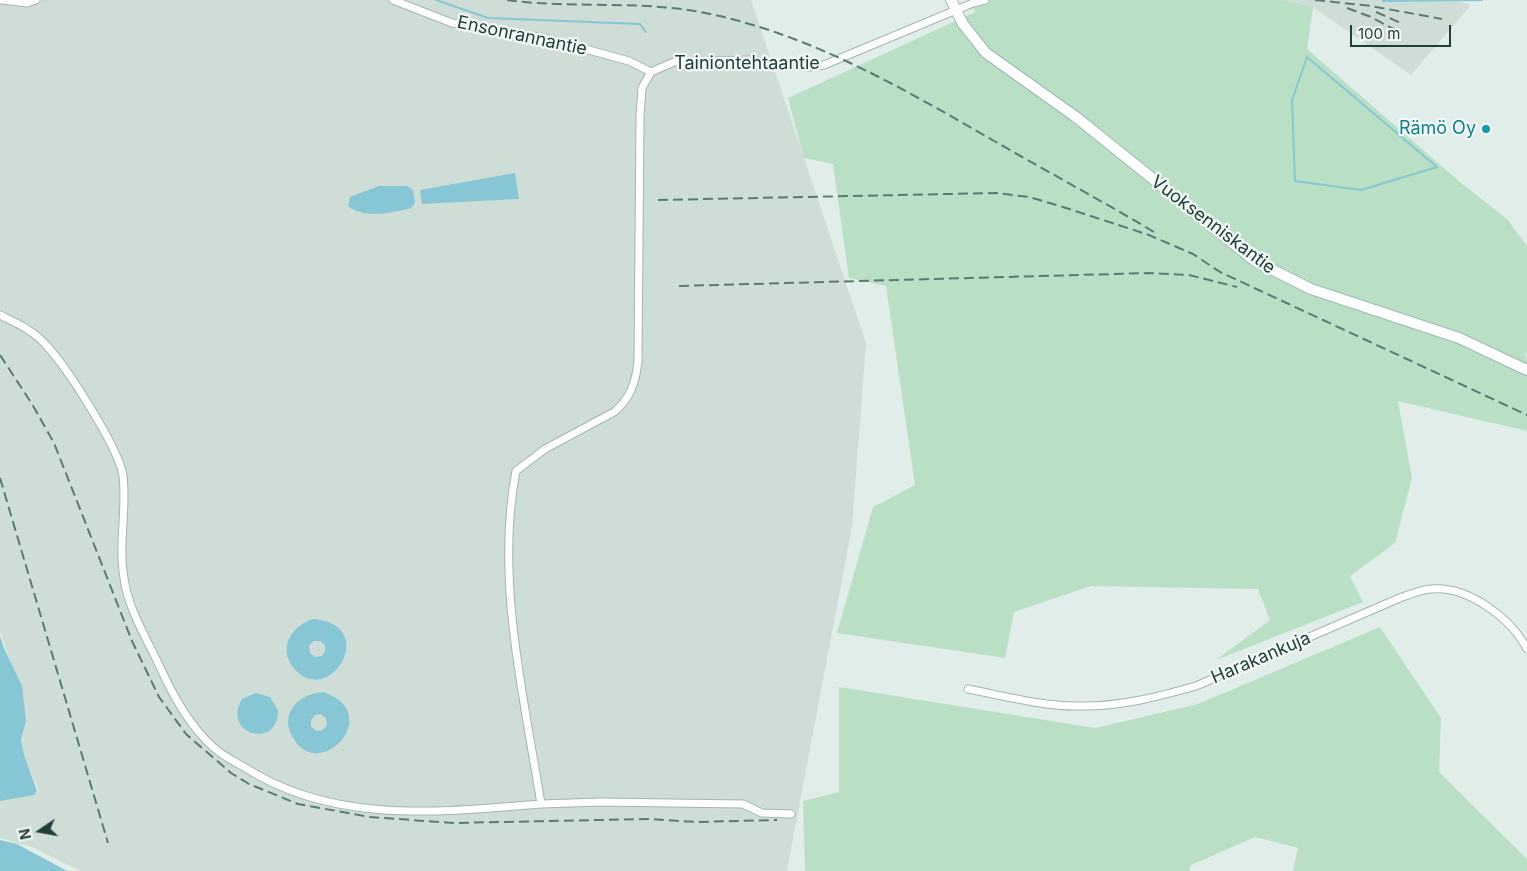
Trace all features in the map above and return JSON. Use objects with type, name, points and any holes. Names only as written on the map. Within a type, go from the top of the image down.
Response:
[{"type":"street","points":[[2,0],[27,2],[36,0]]},
{"type":"street","name":"Ensonrannantie","points":[[393,0],[452,23],[546,38],[629,61],[651,72]]},
{"type":"street","name":"Vuoksenniskantie","points":[[951,0],[963,24],[986,53],[1076,117],[1255,261],[1311,290],[1459,338],[1527,370]]},
{"type":"street","name":"Tainiontehtaantie","points":[[651,72],[674,62],[749,60],[809,67],[824,65],[955,10],[985,0]]},
{"type":"street","points":[[542,804],[514,633],[510,592],[510,500],[516,471],[545,449],[614,412],[624,404],[636,378],[641,189],[640,116],[642,88],[651,72]]},
{"type":"street","points":[[0,315],[34,333],[51,349],[110,440],[122,473],[121,554],[129,602],[172,695],[212,746],[224,756],[276,787],[302,796],[354,808],[444,811],[600,802],[743,804],[762,813],[791,814]]},
{"type":"street","name":"Harakankuja","points":[[968,689],[1044,703],[1077,706],[1102,706],[1161,696],[1196,686],[1402,597],[1433,588],[1451,590],[1486,606],[1500,617],[1527,649]]},
{"type":"shaded area","points":[[0,0],[751,0],[866,343],[852,526],[787,871],[80,871],[32,847],[0,838],[0,801],[39,791],[22,753],[24,705],[0,630]]},
{"type":"shaded area","points":[[1284,0],[1451,0],[1471,5],[1411,75],[1313,7]]},
{"type":"green space","points":[[971,0],[1284,0],[1313,7],[1307,49],[1461,183],[1507,219],[1527,246],[1527,354],[1524,352],[1527,360],[1527,431],[1398,401],[1412,478],[1395,543],[1350,576],[1363,602],[1216,660],[1270,620],[1258,589],[1091,586],[1014,612],[1005,658],[837,633],[873,507],[915,485],[886,286],[849,278],[833,164],[804,158],[788,98],[975,12]]},
{"type":"green space","points":[[1380,627],[1441,718],[1439,772],[1527,859],[1527,871],[1293,871],[1298,848],[1255,837],[1191,865],[1189,871],[805,871],[803,801],[839,792],[839,687],[1095,728],[1198,704]]},
{"type":"water","points":[[515,173],[519,199],[422,204],[420,190]]},
{"type":"water","points":[[379,186],[407,186],[413,190],[415,203],[411,208],[379,214],[362,212],[348,206],[350,197]]},
{"type":"water","points":[[313,619],[334,625],[344,635],[346,649],[342,662],[332,673],[320,679],[306,678],[292,666],[288,658],[287,643],[290,637],[294,631]],"holes":[[[313,641],[320,641],[325,645],[325,651],[322,656],[315,657],[310,653],[309,646]]]},
{"type":"water","points":[[0,636],[22,686],[26,721],[21,740],[24,755],[37,791],[34,795],[0,801]]},
{"type":"water","points":[[323,692],[341,702],[349,715],[348,728],[341,741],[330,750],[317,753],[303,749],[292,736],[288,719],[294,705],[315,693]],"holes":[[[321,714],[326,718],[327,724],[323,730],[317,731],[311,727],[311,720],[315,715]]]},
{"type":"water","points":[[256,693],[270,697],[278,710],[276,722],[270,730],[262,734],[252,733],[244,729],[239,722],[238,711],[242,699]]},
{"type":"water","points":[[0,840],[17,844],[67,871],[0,871]]},
{"type":"waterway","points":[[436,0],[488,18],[640,24],[646,32]]},
{"type":"waterway","points":[[1383,1],[1482,0]]},
{"type":"waterway","points":[[1307,57],[1437,167],[1361,190],[1295,181],[1292,100],[1307,57]]},
{"type":"railway","points":[[507,0],[531,3],[676,8],[740,21],[778,33],[853,64],[889,82],[1154,232]]},
{"type":"railway","points":[[1315,0],[1371,6],[1442,19]]},
{"type":"railway","points":[[1347,8],[1371,17],[1401,33]]},
{"type":"railway","points":[[1376,12],[1401,23]]},
{"type":"railway","points":[[658,200],[996,193],[1029,197],[1149,235],[1193,254],[1220,272],[1527,415]]},
{"type":"railway","points":[[679,286],[1150,273],[1189,275],[1237,287]]},
{"type":"railway","points":[[0,355],[32,404],[54,443],[132,641],[159,697],[186,734],[231,773],[249,784],[298,804],[370,817],[453,823],[648,819],[697,822],[777,820]]},
{"type":"railway","points":[[0,478],[108,843]]},
{"type":"place","name":"Rämö Oy","points":[[1486,129]]}]
